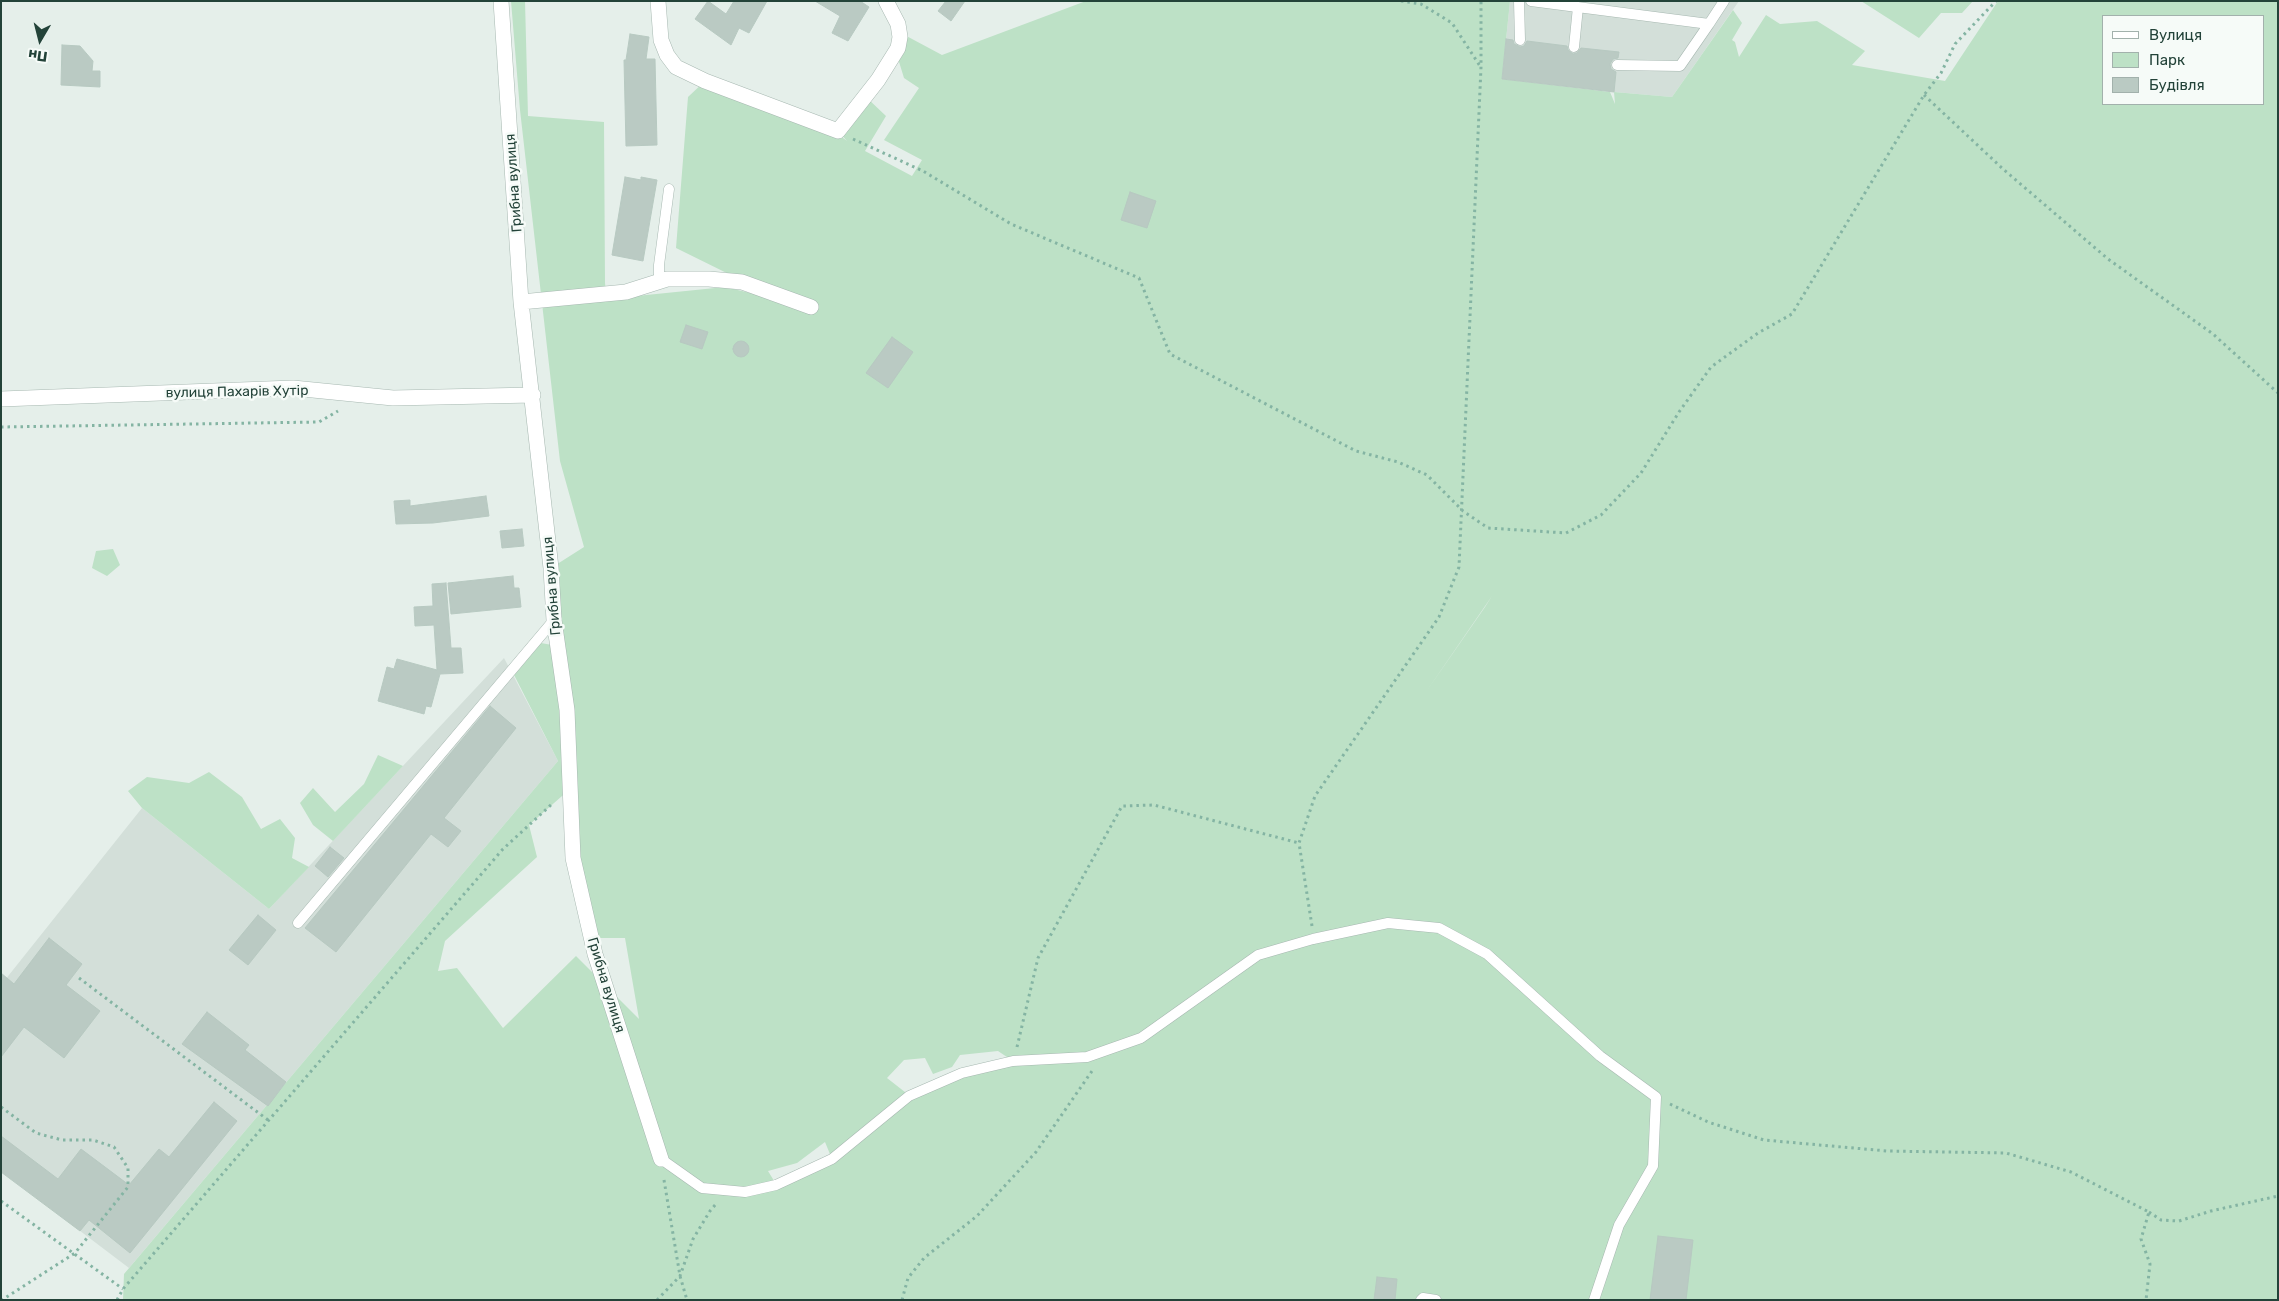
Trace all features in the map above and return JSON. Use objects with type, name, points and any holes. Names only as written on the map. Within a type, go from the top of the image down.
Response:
[{"type":"street","name":"Грибна вулиця","points":[[502,1],[521,302],[533,395],[554,620],[567,710],[573,858],[595,954],[661,1159]]},
{"type":"street","points":[[658,1],[661,40],[666,55],[676,67],[705,81],[838,131],[878,80],[898,48],[900,37],[898,24],[886,1]]},
{"type":"street","points":[[521,302],[626,292],[659,281],[682,278],[733,280],[811,308]]},
{"type":"street","name":"вулиця Пахарів Хутір","points":[[1,399],[293,388],[394,398],[533,395]]},
{"type":"lane","points":[[1520,1],[1520,40]]},
{"type":"lane","points":[[1531,1],[1709,24]]},
{"type":"lane","points":[[1622,13],[1624,1]]},
{"type":"lane","points":[[1617,66],[1680,66],[1724,1]]},
{"type":"lane","points":[[1574,47],[1578,7]]},
{"type":"lane","points":[[659,281],[659,265],[669,189]]},
{"type":"lane","points":[[298,923],[554,620]]},
{"type":"lane","points":[[661,1159],[702,1188],[745,1192],[784,1181],[832,1159],[910,1096],[962,1073],[1013,1061],[1087,1057],[1141,1038],[1258,955],[1313,939],[1388,922],[1439,928],[1487,954],[1600,1056],[1656,1097],[1654,1166],[1619,1225],[1594,1300]]},
{"type":"lane","points":[[1421,1300],[1423,1298],[1436,1300]]},
{"type":"path","points":[[1401,1],[1421,4],[1452,23],[1480,67]]},
{"type":"path","points":[[1313,939],[1300,843],[1315,796],[1439,617],[1459,567],[1463,511],[1481,1]]},
{"type":"path","points":[[838,131],[923,171],[1011,224],[1140,278],[1170,354],[1356,451],[1398,462],[1428,475],[1463,511],[1488,528],[1566,533],[1600,515],[1641,473],[1679,412],[1711,367],[1758,333],[1792,314],[1924,95],[1941,73],[1955,44],[1996,1]]},
{"type":"path","points":[[1924,95],[2003,169],[2108,259],[2213,334],[2278,393]]},
{"type":"path","points":[[1,427],[319,422],[364,395]]},
{"type":"path","points":[[117,1300],[123,1289],[503,848],[571,788]]},
{"type":"path","points":[[1013,1061],[1038,958],[1122,806],[1154,805],[1300,843]]},
{"type":"path","points":[[79,978],[268,1120]]},
{"type":"path","points":[[902,1300],[908,1278],[924,1258],[977,1216],[1036,1152],[1085,1082],[1103,1051]]},
{"type":"path","points":[[1656,1097],[1708,1122],[1764,1140],[1887,1150],[2006,1153],[2071,1172],[2161,1220],[2179,1221],[2211,1211],[2278,1196]]},
{"type":"path","points":[[1,1107],[36,1133],[62,1140],[93,1140],[114,1147],[128,1168],[128,1187],[76,1253],[2,1300]]},
{"type":"path","points":[[661,1159],[680,1276],[687,1300]]},
{"type":"path","points":[[657,1300],[680,1276],[694,1239],[710,1211],[730,1191]]},
{"type":"path","points":[[1,1201],[76,1253],[123,1289]]},
{"type":"path","points":[[2146,1300],[2150,1264],[2141,1239],[2149,1212]]},
{"type":"shaded area","points":[[1510,1],[1739,1],[1672,97],[1502,79]]},
{"type":"shaded area","points":[[504,658],[558,761],[129,1268],[1,1171],[1,985],[142,808],[269,909]]},
{"type":"green space","points":[[511,1],[525,1],[528,116],[604,122],[605,283],[607,299],[725,287],[805,306],[749,284],[676,248],[688,97],[705,81],[830,128],[847,141],[838,131],[866,97],[886,116],[865,151],[912,176],[922,160],[884,140],[919,88],[904,78],[896,52],[899,32],[942,55],[1086,1],[1510,1],[1502,79],[1610,92],[1615,104],[1614,92],[1672,97],[1733,10],[1742,23],[1732,40],[1735,42],[1739,57],[1766,15],[1780,24],[1817,21],[1865,51],[1852,65],[1945,81],[1998,1],[2278,1],[2278,1300],[123,1300],[124,1274],[558,761],[512,671],[535,642],[558,646],[551,568],[584,547],[560,461],[520,110]],"holes":[[[1492,596],[1485,607],[1426,692]],[[570,789],[591,938],[625,938],[639,1019],[576,956],[503,1028],[457,968],[438,971],[445,941],[537,857],[529,825]],[[998,1051],[1013,1061],[910,1096],[887,1078],[904,1060],[925,1058],[933,1074],[952,1067],[960,1055]],[[825,1142],[832,1159],[776,1184],[768,1171],[797,1163]]]},
{"type":"green space","points":[[1861,1],[1973,1],[1962,13],[1941,13],[1919,38]]},
{"type":"green space","points":[[113,549],[120,565],[107,576],[92,568],[96,551]]},
{"type":"green space","points":[[378,755],[403,766],[333,841],[313,825],[300,803],[313,788],[335,812],[364,784]]},
{"type":"green space","points":[[209,772],[242,797],[261,829],[280,819],[295,838],[292,858],[309,867],[269,909],[142,808],[128,791],[147,777],[189,783]]},
{"type":"building","points":[[708,1],[726,14],[734,1],[767,1],[749,33],[739,28],[731,45],[695,19]]},
{"type":"building","points":[[815,1],[860,1],[869,7],[848,41],[832,33],[840,16]]},
{"type":"building","points":[[946,1],[965,1],[951,21],[938,11]]},
{"type":"building","points":[[630,34],[649,37],[646,59],[655,59],[657,145],[626,146],[624,60],[626,60]]},
{"type":"building","points":[[1506,39],[1513,40],[1514,44],[1520,47],[1524,46],[1527,41],[1567,46],[1568,50],[1573,54],[1577,53],[1581,48],[1619,52],[1618,58],[1613,59],[1610,64],[1611,69],[1616,72],[1614,92],[1502,79]]},
{"type":"building","points":[[62,45],[80,46],[93,61],[92,71],[100,71],[100,87],[61,85]]},
{"type":"building","points":[[625,177],[657,180],[643,261],[612,255]]},
{"type":"building","points":[[1130,192],[1156,201],[1147,228],[1121,220]]},
{"type":"building","points":[[686,325],[708,332],[702,349],[680,342]]},
{"type":"building","points":[[892,337],[913,352],[888,388],[866,373]]},
{"type":"building","points":[[738,341],[744,341],[749,346],[747,355],[738,357],[733,352],[733,346]]},
{"type":"building","points":[[486,496],[489,516],[433,523],[396,524],[394,501],[410,500],[410,506]]},
{"type":"building","points":[[522,529],[524,546],[502,548],[500,531]]},
{"type":"building","points":[[513,576],[514,588],[519,588],[521,607],[451,614],[448,583]]},
{"type":"building","points":[[446,583],[451,648],[461,648],[463,673],[440,674],[431,707],[426,706],[424,714],[378,701],[387,667],[394,669],[397,659],[437,670],[434,625],[415,626],[414,607],[433,606],[432,584]]},
{"type":"building","points":[[490,706],[516,728],[444,818],[461,831],[448,847],[431,834],[336,952],[305,928]]},
{"type":"building","points":[[330,847],[344,858],[328,877],[315,866]]},
{"type":"building","points":[[258,915],[276,930],[248,965],[229,950]]},
{"type":"building","points":[[49,938],[82,964],[66,985],[100,1011],[64,1058],[24,1027],[1,1057],[1,973],[14,984]]},
{"type":"building","points":[[207,1012],[249,1045],[245,1050],[286,1082],[268,1106],[182,1044]]},
{"type":"building","points":[[214,1102],[237,1121],[130,1253],[89,1220],[80,1231],[1,1172],[1,1136],[58,1179],[81,1149],[129,1185],[159,1149],[169,1157]]},
{"type":"building","points":[[1658,1236],[1693,1240],[1686,1300],[1650,1300]]},
{"type":"building","points":[[1377,1277],[1397,1279],[1395,1300],[1374,1300]]}]
